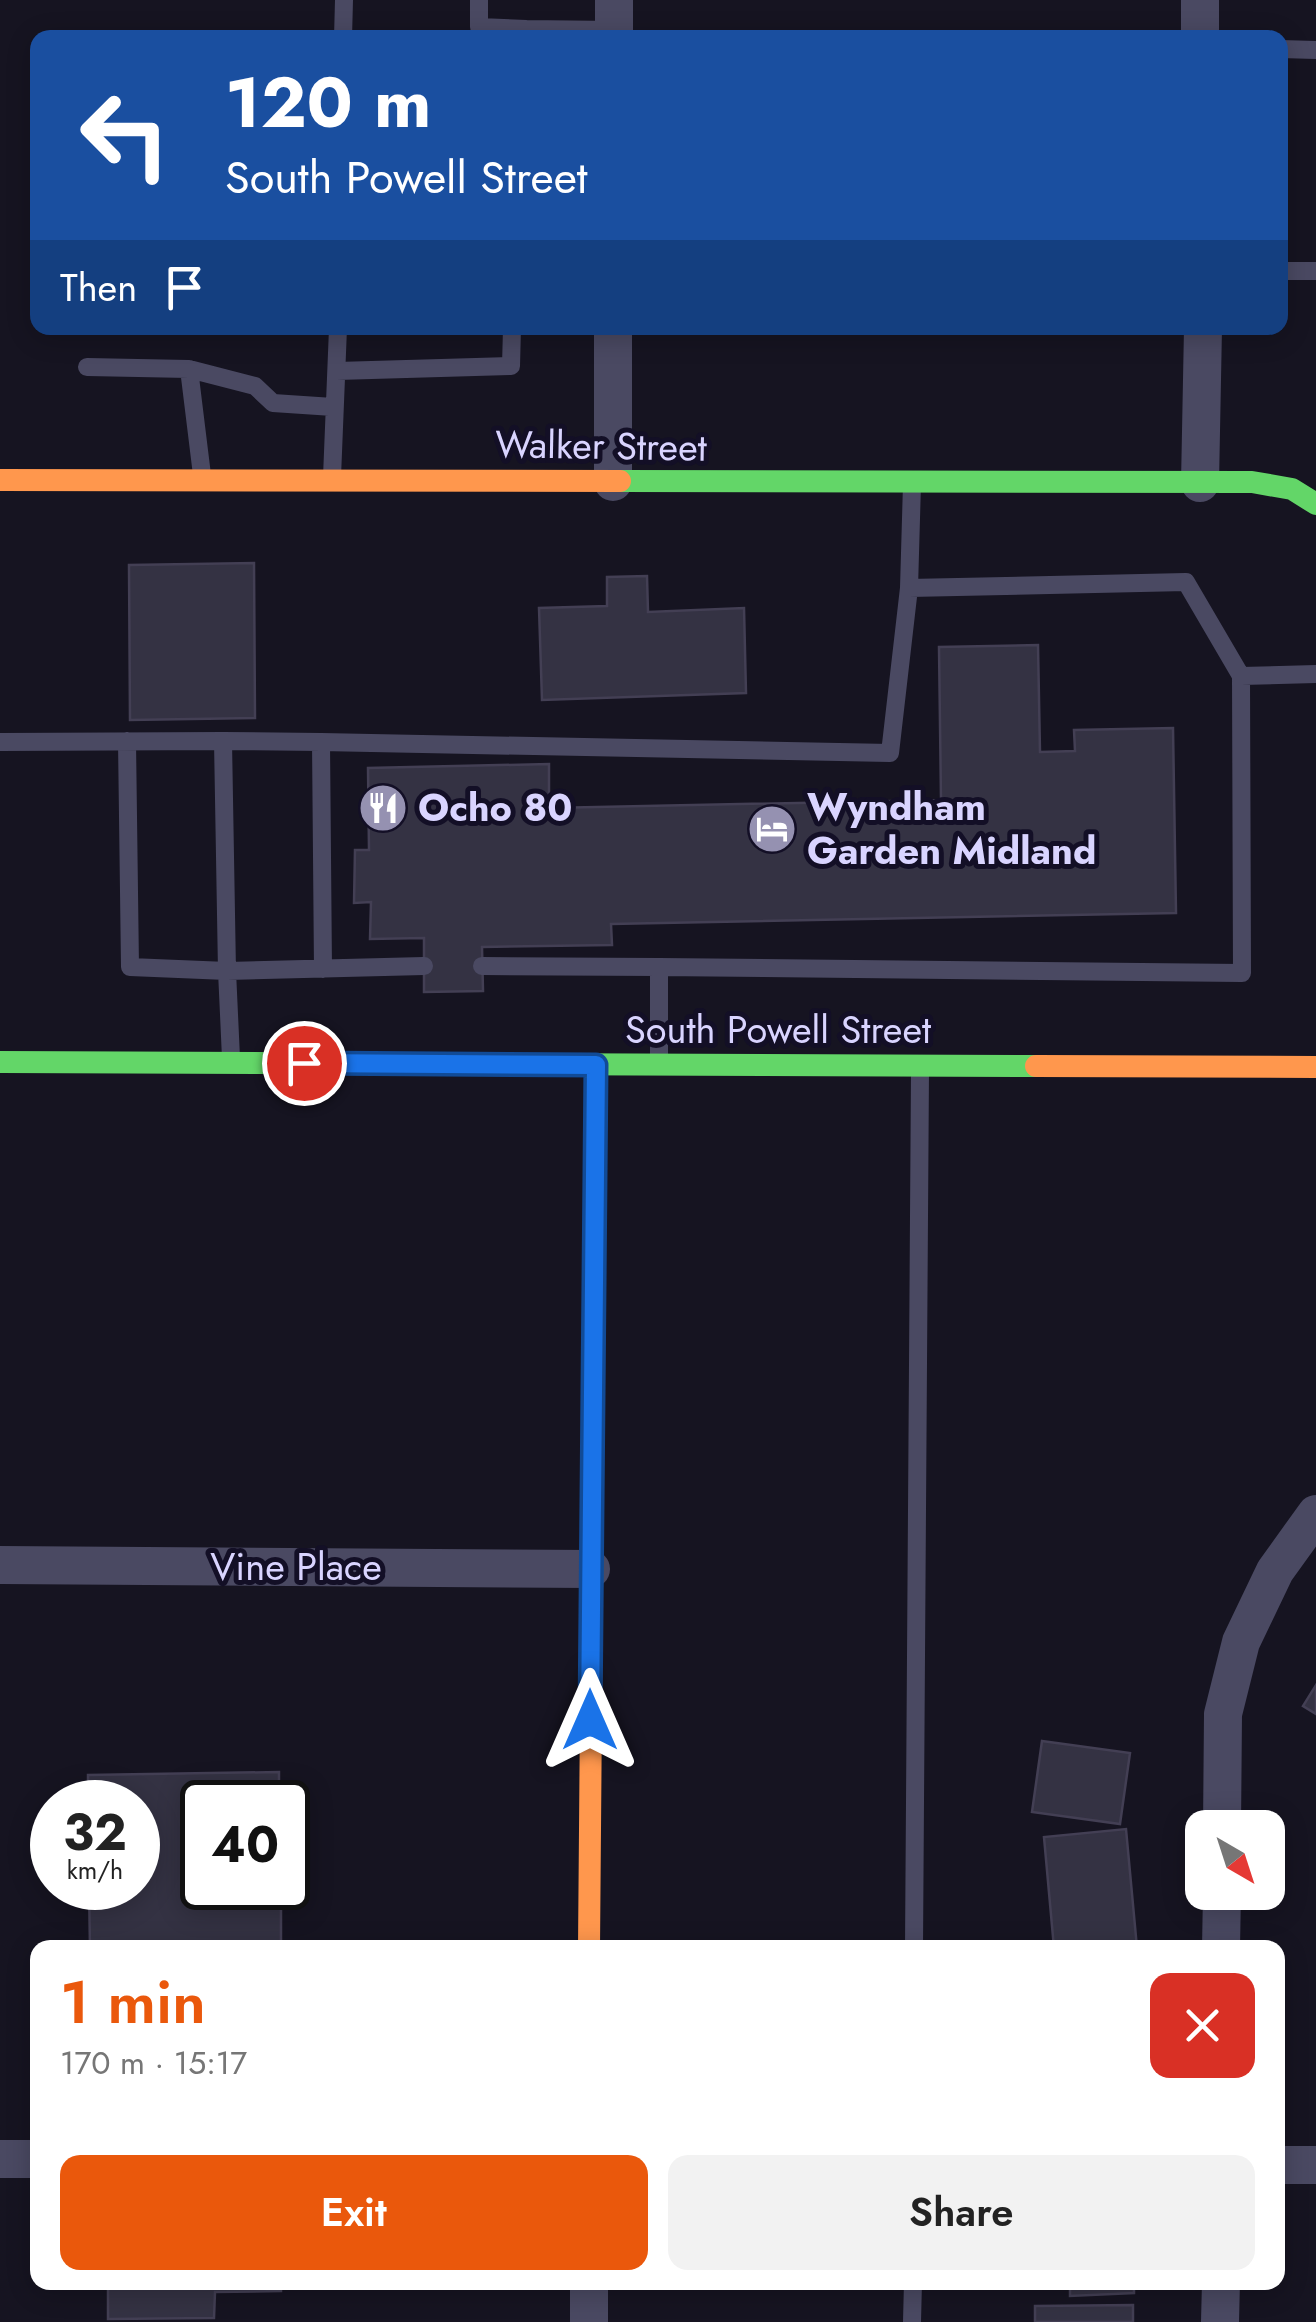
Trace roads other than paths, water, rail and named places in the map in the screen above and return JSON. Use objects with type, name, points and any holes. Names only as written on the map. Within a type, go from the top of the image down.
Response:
[{"type":"street","points":[[1200,0],[1200,30]]},
{"type":"street","points":[[613,335],[613,482]]},
{"type":"street","points":[[1200,483],[1203,335]]},
{"type":"street","name":"Walker Street","points":[[0,480],[1200,483],[1276,485],[1316,504]]},
{"type":"street","name":"South Powell Street","points":[[0,1062],[1316,1066]]},
{"type":"street","points":[[589,1940],[596,1065]]},
{"type":"street","points":[[1222,1810],[1223,1714],[1241,1642],[1275,1571],[1316,1514]]},
{"type":"street","name":"Vine Place","points":[[0,1566],[591,1569]]},
{"type":"street","points":[[1221,1940],[1222,1910]]},
{"type":"street","points":[[0,2159],[30,2159]]},
{"type":"street","points":[[1285,2166],[1316,2166]]},
{"type":"street","points":[[588,2290],[588,2322]]},
{"type":"street","points":[[1220,2290],[1220,2322]]},
{"type":"lane","points":[[343,30],[344,0]]},
{"type":"lane","points":[[479,0],[479,27],[502,30]]},
{"type":"lane","points":[[550,30],[614,22]]},
{"type":"lane","points":[[1288,50],[1316,50]]},
{"type":"lane","points":[[1288,271],[1316,272]]},
{"type":"lane","points":[[332,478],[338,335]]},
{"type":"lane","points":[[337,372],[511,366],[512,335]]},
{"type":"lane","points":[[87,368],[189,369],[254,386],[273,402],[333,407]]},
{"type":"lane","points":[[189,369],[203,481]]},
{"type":"lane","points":[[0,742],[224,740],[890,753],[909,588],[912,484]]},
{"type":"lane","points":[[482,966],[1242,973],[1241,676],[1186,582],[909,588]]},
{"type":"lane","points":[[1241,676],[1316,674]]},
{"type":"lane","points":[[224,740],[231,1063]]},
{"type":"lane","points":[[127,741],[130,967],[227,971],[424,966]]},
{"type":"lane","points":[[321,742],[323,968]]},
{"type":"lane","points":[[659,967],[659,1065]]},
{"type":"lane","points":[[914,1940],[920,1066]]},
{"type":"lane","points":[[912,2290],[912,2322]]},
{"type":"place","name":"Ocho 80","points":[[383,808]]},
{"type":"place","name":"Wyndham Garden Midland","points":[[772,829]]}]
